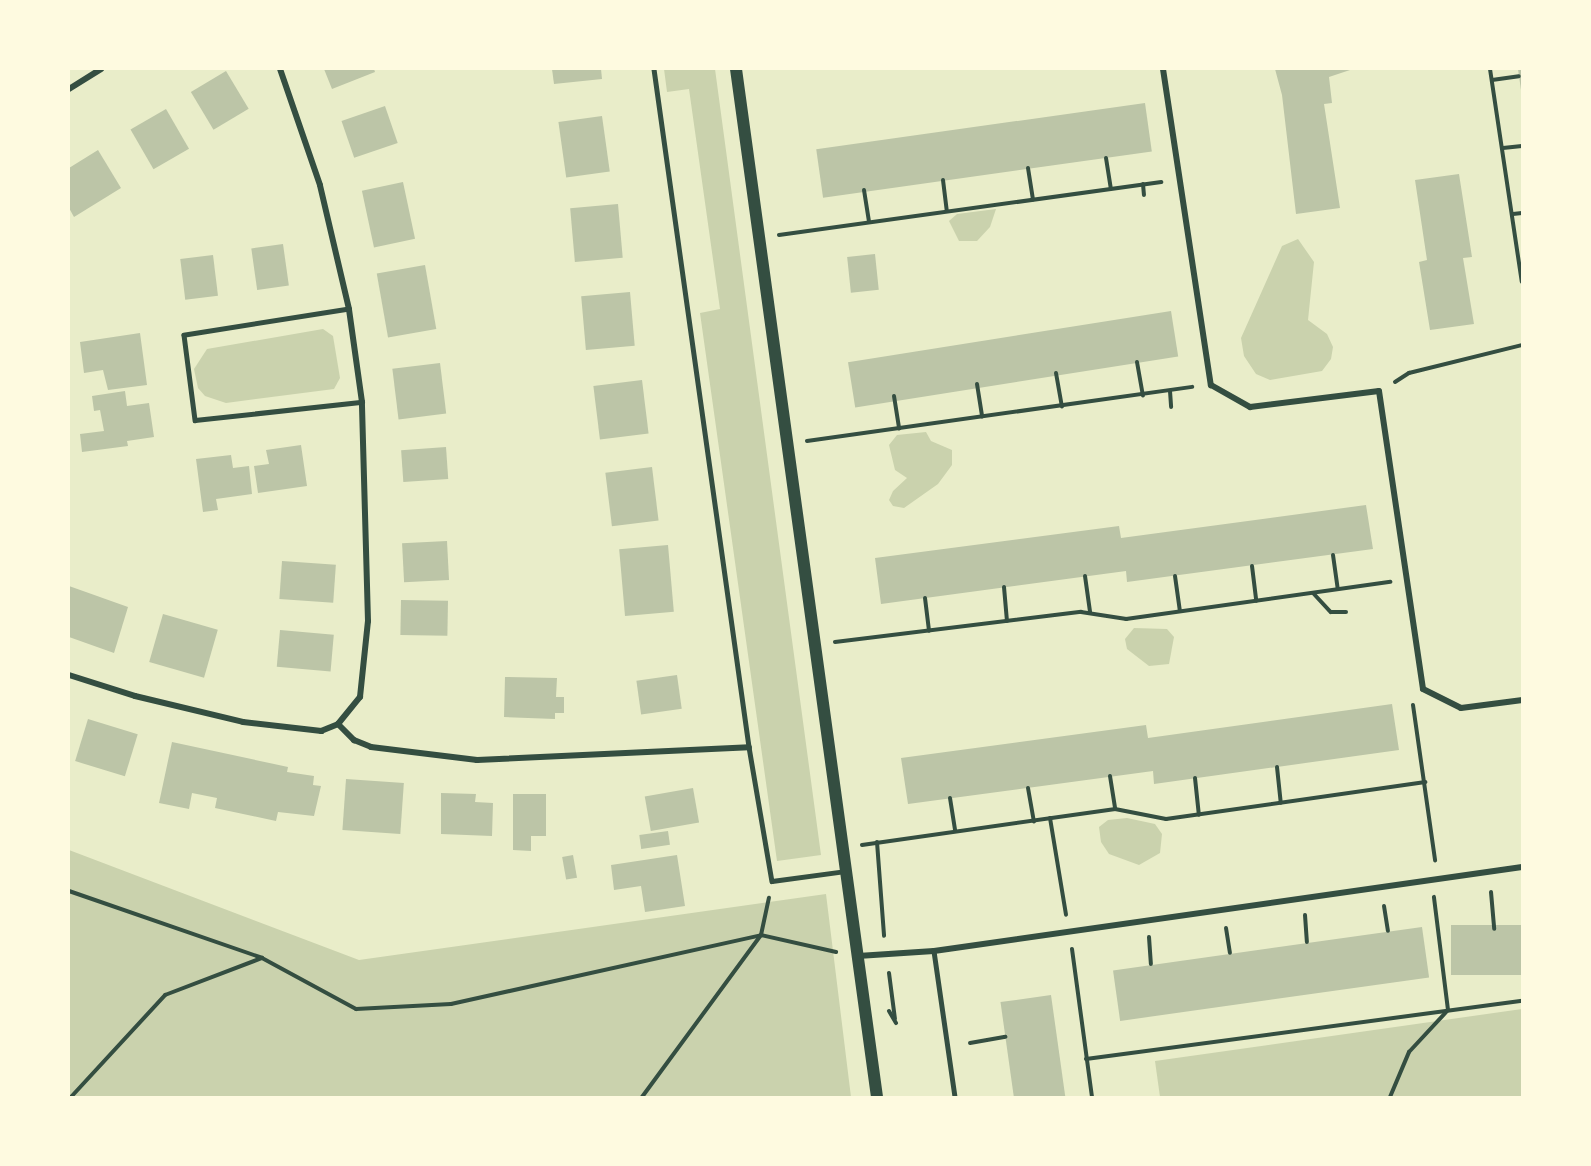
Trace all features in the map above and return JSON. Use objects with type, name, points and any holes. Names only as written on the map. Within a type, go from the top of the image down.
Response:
[{"type":"main road","points":[[736,69],[877,1097]]},
{"type":"street","points":[[69,89],[101,69]]},
{"type":"street","points":[[69,675],[135,696],[243,722],[321,731],[339,724],[360,697],[369,621],[362,402],[349,309],[320,185],[280,69]]},
{"type":"street","points":[[1163,69],[1211,385],[1250,407],[1379,391],[1405,580],[1423,689],[1461,708],[1522,700]]},
{"type":"street","points":[[339,724],[354,740],[371,747],[477,760],[749,747]]},
{"type":"street","points":[[857,956],[934,951],[1437,877],[1522,867]]},
{"type":"lane","points":[[654,69],[749,747],[772,881],[846,871]]},
{"type":"lane","points":[[349,309],[184,335],[195,420],[362,402]]},
{"type":"lane","points":[[934,951],[955,1097]]},
{"type":"path","points":[[1490,69],[1522,282]]},
{"type":"path","points":[[1492,80],[1519,76]]},
{"type":"path","points":[[1503,148],[1522,146]]},
{"type":"path","points":[[1106,158],[1111,189]]},
{"type":"path","points":[[1028,168],[1033,200]]},
{"type":"path","points":[[759,238],[1179,179]]},
{"type":"path","points":[[942,180],[947,211]]},
{"type":"path","points":[[1143,184],[1144,195]]},
{"type":"path","points":[[864,190],[869,222]]},
{"type":"path","points":[[1513,214],[1522,213]]},
{"type":"path","points":[[1379,391],[1408,374],[1522,345]]},
{"type":"path","points":[[1137,362],[1143,394]]},
{"type":"path","points":[[1056,373],[1062,406]]},
{"type":"path","points":[[977,384],[982,417]]},
{"type":"path","points":[[787,444],[1211,385]]},
{"type":"path","points":[[1170,391],[1171,407]]},
{"type":"path","points":[[894,396],[898,429]]},
{"type":"path","points":[[1333,555],[1338,589]]},
{"type":"path","points":[[1252,566],[1256,601]]},
{"type":"path","points":[[1085,576],[1090,613]]},
{"type":"path","points":[[1175,576],[1180,611]]},
{"type":"path","points":[[816,645],[1090,613],[1126,619],[1405,580]]},
{"type":"path","points":[[1004,587],[1007,621]]},
{"type":"path","points":[[1313,593],[1331,612],[1346,612]]},
{"type":"path","points":[[925,598],[929,631]]},
{"type":"path","points":[[1423,689],[1412,706],[1425,782],[1437,877]]},
{"type":"path","points":[[1277,767],[1281,803]]},
{"type":"path","points":[[1110,776],[1115,809]]},
{"type":"path","points":[[1196,778],[1199,815]]},
{"type":"path","points":[[842,847],[1115,809],[1166,819],[1425,782]]},
{"type":"path","points":[[1028,788],[1034,821]]},
{"type":"path","points":[[950,798],[955,831]]},
{"type":"path","points":[[1050,818],[1069,931],[1092,1097]]},
{"type":"path","points":[[642,1097],[761,935],[772,881]]},
{"type":"path","points":[[69,891],[262,958],[356,1009],[451,1004],[761,935],[857,956]]},
{"type":"path","points":[[1491,892],[1494,929]]},
{"type":"path","points":[[1433,899],[1448,1010]]},
{"type":"path","points":[[1384,905],[1388,931]]},
{"type":"path","points":[[1305,915],[1307,942]]},
{"type":"path","points":[[1226,924],[1230,953]]},
{"type":"path","points":[[1149,933],[1151,964]]},
{"type":"path","points":[[71,1097],[165,995],[262,958]]},
{"type":"path","points":[[1086,1059],[1522,1001]]},
{"type":"path","points":[[1390,1097],[1409,1052],[1448,1010]]},
{"type":"path","points":[[970,1043],[1005,1037]]},
{"type":"green space","points":[[664,69],[715,69],[821,855],[777,861],[700,313],[720,309],[689,89],[667,92]]},
{"type":"green space","points":[[996,209],[990,227],[977,241],[959,241],[949,221],[957,214]]},
{"type":"green space","points":[[1298,239],[1314,262],[1308,320],[1327,334],[1333,347],[1331,359],[1322,371],[1270,380],[1256,374],[1244,356],[1241,338],[1282,246]]},
{"type":"green space","points":[[323,329],[333,336],[340,378],[334,389],[226,403],[205,396],[198,388],[194,369],[207,349]]},
{"type":"green space","points":[[926,432],[931,441],[952,450],[952,465],[938,484],[904,508],[893,506],[889,500],[893,491],[907,478],[895,470],[889,445],[897,435]]},
{"type":"green space","points":[[1134,628],[1167,629],[1174,637],[1169,664],[1149,666],[1127,649],[1125,639]]},
{"type":"green space","points":[[1127,818],[1155,824],[1162,834],[1160,853],[1139,865],[1109,854],[1101,842],[1099,827],[1108,820]]},
{"type":"green space","points":[[69,850],[359,960],[826,894],[851,1097],[69,1097]]},
{"type":"green space","points":[[1522,1009],[1522,1097],[1160,1097],[1155,1061]]},
{"type":"building","points":[[324,69],[374,69],[375,72],[332,89]]},
{"type":"building","points":[[552,69],[601,69],[602,79],[554,84]]},
{"type":"building","points":[[1275,69],[1353,69],[1329,77],[1332,103],[1324,104],[1340,208],[1296,214],[1282,95]]},
{"type":"building","points":[[1518,69],[1522,69],[1522,90],[1521,90]]},
{"type":"building","points":[[226,71],[249,109],[214,130],[191,92]]},
{"type":"building","points":[[1145,103],[1152,152],[823,198],[816,149]]},
{"type":"building","points":[[385,106],[398,143],[354,158],[342,121]]},
{"type":"building","points":[[166,109],[189,149],[153,169],[130,130]]},
{"type":"building","points":[[602,116],[610,171],[566,178],[558,122]]},
{"type":"building","points":[[98,150],[121,188],[74,217],[69,208],[69,168]]},
{"type":"building","points":[[1459,174],[1472,257],[1463,258],[1474,324],[1430,330],[1419,262],[1427,260],[1415,180]]},
{"type":"building","points":[[403,182],[415,239],[374,247],[362,191]]},
{"type":"building","points":[[618,204],[623,258],[575,262],[570,208]]},
{"type":"building","points":[[283,244],[289,286],[257,290],[251,248]]},
{"type":"building","points":[[875,254],[879,290],[851,293],[847,257]]},
{"type":"building","points":[[213,255],[218,296],[185,300],[180,259]]},
{"type":"building","points":[[425,265],[436,329],[388,338],[377,274]]},
{"type":"building","points":[[630,292],[635,346],[586,350],[581,296]]},
{"type":"building","points":[[1171,311],[1178,356],[855,408],[848,362]]},
{"type":"building","points":[[140,333],[147,385],[108,390],[103,370],[84,373],[80,342]]},
{"type":"building","points":[[440,363],[446,414],[399,419],[392,369]]},
{"type":"building","points":[[642,380],[649,434],[600,440],[593,386]]},
{"type":"building","points":[[125,391],[127,406],[149,403],[154,437],[127,441],[128,446],[82,452],[80,434],[104,431],[100,410],[94,411],[92,396]]},
{"type":"building","points":[[301,445],[307,486],[258,493],[254,466],[269,464],[266,450]]},
{"type":"building","points":[[446,447],[448,479],[403,482],[401,450]]},
{"type":"building","points":[[231,455],[233,468],[249,466],[252,494],[216,499],[218,510],[203,512],[196,459]]},
{"type":"building","points":[[652,467],[659,521],[612,526],[605,473]]},
{"type":"building","points":[[1366,505],[1373,549],[1127,582],[1126,571],[881,604],[875,558],[1119,526],[1121,538]]},
{"type":"building","points":[[447,541],[449,580],[404,582],[402,543]]},
{"type":"building","points":[[668,545],[674,612],[625,616],[619,549]]},
{"type":"building","points":[[282,561],[336,565],[333,603],[279,599]]},
{"type":"building","points":[[69,586],[128,607],[114,653],[69,637]]},
{"type":"building","points":[[401,600],[448,601],[447,636],[400,635]]},
{"type":"building","points":[[163,614],[218,630],[204,678],[149,662]]},
{"type":"building","points":[[280,630],[334,635],[331,672],[277,667]]},
{"type":"building","points":[[677,675],[682,709],[641,714],[636,681]]},
{"type":"building","points":[[505,677],[557,678],[556,697],[564,697],[564,713],[555,713],[555,719],[504,717]]},
{"type":"building","points":[[1392,704],[1399,750],[1154,784],[1153,771],[908,804],[901,758],[1146,725],[1148,738]]},
{"type":"building","points":[[88,719],[138,734],[125,776],[75,761]]},
{"type":"building","points":[[172,742],[288,767],[287,772],[314,776],[313,785],[321,786],[314,816],[278,812],[276,821],[215,808],[217,798],[192,793],[189,809],[159,803]]},
{"type":"building","points":[[346,779],[404,783],[400,834],[342,830]]},
{"type":"building","points":[[693,788],[699,822],[651,831],[645,797]]},
{"type":"building","points":[[441,793],[476,794],[475,802],[493,803],[492,836],[441,834]]},
{"type":"building","points":[[513,794],[546,794],[546,836],[531,836],[531,851],[513,850]]},
{"type":"building","points":[[668,831],[670,845],[641,849],[639,835]]},
{"type":"building","points":[[573,855],[577,878],[566,880],[562,857]]},
{"type":"building","points":[[677,855],[685,906],[645,912],[641,886],[614,890],[611,865]]},
{"type":"building","points":[[1451,925],[1522,925],[1522,975],[1451,975]]},
{"type":"building","points":[[1422,927],[1429,978],[1120,1021],[1113,970]]},
{"type":"building","points":[[1051,995],[1065,1097],[1014,1097],[1000,1002]]}]
